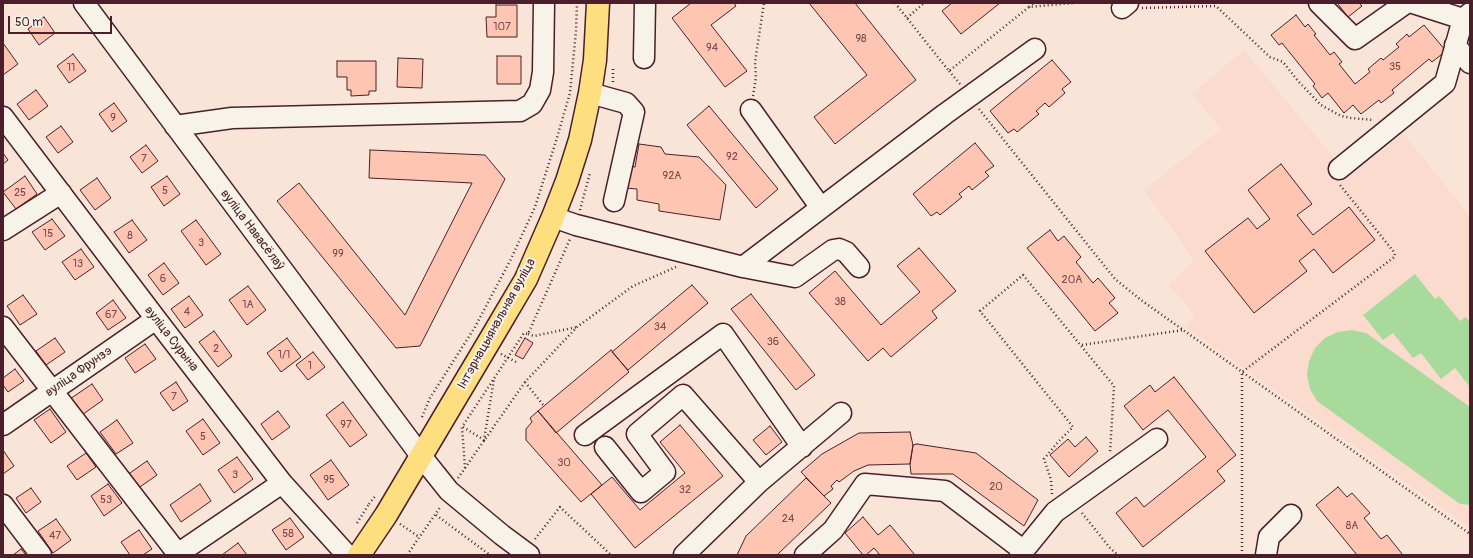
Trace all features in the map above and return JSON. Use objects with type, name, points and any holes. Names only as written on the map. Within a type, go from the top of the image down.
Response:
[{"type":"main road","name":"Інтэрнацыянальная вуліца","points":[[359,555],[386,515],[416,449],[526,279],[554,217],[580,140],[590,93],[595,60],[598,3]]},
{"type":"street","name":"вуліца Навасёлаў","points":[[84,3],[416,449],[449,491],[526,553]]},
{"type":"street","points":[[175,126],[232,118],[520,111],[532,104],[540,90],[543,72],[544,3]]},
{"type":"street","points":[[644,58],[645,3]]},
{"type":"street","points":[[1319,3],[1355,39],[1406,3]]},
{"type":"street","points":[[1339,168],[1445,83],[1455,45],[1466,16],[1413,3]]},
{"type":"street","points":[[1455,45],[1470,63]]},
{"type":"street","points":[[743,266],[945,114],[1035,49]]},
{"type":"street","points":[[590,93],[626,103],[634,112],[614,201]]},
{"type":"street","points":[[751,110],[821,208]]},
{"type":"street","name":"вуліца Сурына","points":[[3,117],[282,483],[347,555]]},
{"type":"street","points":[[3,230],[60,193]]},
{"type":"street","points":[[554,217],[576,225],[743,266],[795,277],[834,250],[839,249],[846,252],[859,267]]},
{"type":"street","name":"вуліца Фрунзэ","points":[[3,425],[156,319]]},
{"type":"street","points":[[3,327],[53,390],[177,554],[282,483]]},
{"type":"street","points":[[585,435],[723,334],[802,447]]},
{"type":"street","points":[[605,447],[641,492],[665,472],[637,434],[683,395],[759,482]]},
{"type":"street","points":[[684,555],[759,482],[841,413]]},
{"type":"street","points":[[805,555],[833,530],[865,484],[945,491],[1022,553],[1054,512],[1157,439]]},
{"type":"street","points":[[3,505],[41,555]]},
{"type":"street","points":[[1266,555],[1269,537],[1291,515]]},
{"type":"path","points":[[416,449],[420,422],[430,398],[475,327],[511,259],[535,207],[570,93],[577,3]]},
{"type":"path","points":[[751,110],[756,77],[755,62],[764,3]]},
{"type":"path","points":[[895,3],[964,90]]},
{"type":"path","points":[[906,18],[924,3]]},
{"type":"path","points":[[949,71],[1034,3]]},
{"type":"path","points":[[1029,7],[1073,3]]},
{"type":"path","points":[[1125,6],[1216,6],[1270,57],[1283,62],[1298,81],[1321,105],[1341,116],[1378,120],[1390,127]]},
{"type":"path","points":[[979,108],[1115,279],[1141,300],[1470,534]]},
{"type":"path","points":[[1242,372],[1395,256],[1394,252],[1331,175],[1339,168]]},
{"type":"path","points":[[465,468],[525,382],[577,327],[633,286],[677,267]]},
{"type":"path","points":[[1054,512],[1051,480],[1044,459],[1073,427],[980,311],[1024,275],[1114,386],[1108,474]]},
{"type":"path","points":[[528,334],[534,336],[577,327]]},
{"type":"path","points":[[1081,345],[1183,330]]},
{"type":"path","points":[[1242,372],[1242,555]]},
{"type":"path","points":[[484,440],[494,378]]},
{"type":"path","points":[[525,382],[544,406]]},
{"type":"path","points":[[462,427],[484,440]]},
{"type":"path","points":[[369,504],[378,492]]},
{"type":"path","points":[[1072,500],[1110,548],[1118,555]]},
{"type":"path","points":[[526,553],[560,507],[611,555]]},
{"type":"path","points":[[407,555],[436,515],[490,555]]},
{"type":"shaded area","points":[[1244,50],[1349,176],[1403,133],[1470,216],[1470,528],[1184,326],[1195,315],[1168,285],[1194,260],[1144,190],[1221,129],[1192,94]]},
{"type":"green space","points":[[1415,274],[1435,299],[1439,296],[1460,321],[1466,317],[1470,322],[1470,387],[1455,368],[1441,379],[1421,353],[1413,358],[1393,333],[1383,340],[1363,315]]},
{"type":"green space","points":[[1352,330],[1366,333],[1470,407],[1470,505],[1460,504],[1317,401],[1310,389],[1307,375],[1309,361],[1315,348],[1325,338],[1338,332]]},
{"type":"building","points":[[691,3],[734,3],[736,6],[711,25],[747,71],[725,87],[672,18]]},
{"type":"building","points":[[809,3],[855,3],[916,80],[835,144],[814,117],[867,75]]},
{"type":"building","points":[[952,3],[1000,3],[961,34],[942,11]]},
{"type":"building","points":[[1359,3],[1362,6],[1348,17],[1338,4]]},
{"type":"building","points":[[496,5],[517,5],[517,37],[487,37],[486,17],[496,17]]},
{"type":"building","points":[[1296,15],[1305,27],[1308,24],[1316,34],[1314,35],[1330,55],[1334,52],[1342,62],[1339,64],[1355,84],[1370,72],[1368,69],[1381,58],[1383,60],[1399,47],[1396,44],[1407,34],[1409,37],[1424,25],[1446,51],[1432,62],[1429,59],[1392,90],[1394,93],[1381,103],[1379,100],[1361,114],[1353,105],[1344,113],[1328,93],[1322,98],[1313,86],[1315,84],[1282,43],[1279,45],[1271,35]]},
{"type":"building","points":[[44,17],[55,33],[39,45],[28,29]]},
{"type":"building","points":[[3,43],[18,64],[3,75]]},
{"type":"building","points":[[73,54],[86,71],[69,83],[57,66]]},
{"type":"building","points":[[497,56],[521,56],[521,84],[497,84]]},
{"type":"building","points":[[398,58],[423,59],[422,88],[397,87]]},
{"type":"building","points":[[1052,60],[1071,82],[1062,89],[1065,93],[1049,107],[1045,103],[1036,111],[1039,114],[1017,132],[1014,129],[1008,133],[990,111]]},
{"type":"building","points":[[337,61],[376,61],[376,91],[369,91],[369,95],[351,96],[351,90],[347,90],[347,77],[337,77]]},
{"type":"building","points":[[36,90],[48,106],[29,120],[17,104]]},
{"type":"building","points":[[114,103],[127,121],[112,132],[99,114]]},
{"type":"building","points":[[709,106],[778,189],[756,208],[687,125]]},
{"type":"building","points":[[61,126],[73,142],[58,153],[46,137]]},
{"type":"building","points":[[975,143],[994,166],[985,172],[989,176],[972,190],[969,186],[959,194],[962,197],[940,215],[937,212],[931,216],[913,194]]},
{"type":"building","points":[[639,144],[661,147],[665,154],[699,157],[726,185],[720,220],[659,211],[659,204],[637,200],[637,189],[626,188],[629,166],[635,167]]},
{"type":"building","points":[[146,145],[158,161],[142,173],[130,157]]},
{"type":"building","points":[[370,150],[485,155],[505,179],[420,346],[396,348],[277,201],[299,183],[405,315],[472,183],[369,178]]},
{"type":"building","points":[[3,153],[8,160],[3,164]]},
{"type":"building","points":[[1281,164],[1312,204],[1297,215],[1313,235],[1349,207],[1375,240],[1333,273],[1314,249],[1299,261],[1307,271],[1254,313],[1205,251],[1248,218],[1257,229],[1270,219],[1248,190]]},
{"type":"building","points":[[25,176],[37,194],[16,209],[3,192]]},
{"type":"building","points":[[167,176],[180,194],[164,206],[151,187]]},
{"type":"building","points":[[97,178],[111,198],[95,210],[80,190]]},
{"type":"building","points":[[52,219],[65,236],[45,250],[32,232]]},
{"type":"building","points":[[132,220],[147,240],[129,253],[114,232]]},
{"type":"building","points":[[196,220],[221,254],[206,265],[181,231]]},
{"type":"building","points":[[1050,230],[1058,241],[1064,236],[1081,257],[1076,262],[1093,283],[1098,278],[1115,298],[1109,303],[1118,313],[1095,331],[1027,248]]},
{"type":"building","points":[[919,248],[956,291],[932,311],[937,318],[891,357],[883,348],[868,361],[809,293],[835,271],[881,325],[920,292],[897,266]]},
{"type":"building","points":[[81,249],[94,267],[75,280],[62,262]]},
{"type":"building","points":[[164,263],[179,283],[163,295],[148,275]]},
{"type":"building","points":[[692,285],[708,303],[628,370],[612,352]]},
{"type":"building","points":[[248,286],[266,310],[247,325],[229,300]]},
{"type":"building","points":[[751,294],[815,375],[796,390],[731,309]]},
{"type":"building","points":[[23,295],[37,314],[20,325],[7,306]]},
{"type":"building","points":[[189,296],[203,315],[185,328],[171,309]]},
{"type":"building","points":[[113,300],[126,318],[108,330],[96,313]]},
{"type":"building","points":[[214,331],[232,356],[218,367],[199,342]]},
{"type":"building","points":[[55,338],[65,352],[46,365],[36,351]]},
{"type":"building","points":[[287,338],[301,357],[281,372],[267,353]]},
{"type":"building","points":[[525,338],[533,343],[523,359],[515,355]]},
{"type":"building","points":[[145,344],[156,359],[135,373],[125,358]]},
{"type":"building","points":[[611,350],[629,372],[556,433],[538,411]]},
{"type":"building","points":[[313,352],[325,367],[308,380],[296,365]]},
{"type":"building","points":[[15,369],[24,381],[8,392],[3,385],[3,378]]},
{"type":"building","points":[[1174,377],[1236,455],[1217,471],[1225,481],[1143,547],[1116,513],[1136,497],[1144,507],[1206,457],[1168,410],[1143,430],[1124,406],[1150,385],[1155,392]]},
{"type":"building","points":[[176,382],[188,401],[173,411],[160,393]]},
{"type":"building","points":[[92,384],[103,400],[79,417],[67,401]]},
{"type":"building","points":[[343,402],[367,435],[350,447],[326,415]]},
{"type":"building","points":[[50,409],[66,432],[51,443],[34,420]]},
{"type":"building","points":[[278,411],[290,427],[272,440],[261,424]]},
{"type":"building","points":[[538,411],[602,485],[581,502],[526,440],[526,429],[532,422],[530,418]]},
{"type":"building","points":[[203,419],[220,443],[203,455],[186,431]]},
{"type":"building","points":[[117,420],[133,443],[116,454],[100,432]]},
{"type":"building","points":[[680,425],[723,476],[635,548],[591,494],[612,477],[640,510],[685,473],[660,442]]},
{"type":"building","points":[[770,426],[782,442],[766,455],[753,440]]},
{"type":"building","points":[[910,432],[913,445],[910,464],[868,465],[854,471],[839,482],[837,480],[831,486],[833,489],[824,496],[801,472],[822,454],[859,433]]},
{"type":"building","points":[[1086,437],[1098,451],[1069,477],[1050,455],[1068,439],[1075,447]]},
{"type":"building","points":[[917,444],[976,453],[1038,500],[1024,526],[953,474],[911,474],[910,464],[913,445]]},
{"type":"building","points":[[3,450],[14,466],[3,474]]},
{"type":"building","points":[[86,453],[96,467],[77,480],[67,466]]},
{"type":"building","points":[[237,457],[253,479],[234,493],[218,470]]},
{"type":"building","points":[[331,460],[349,485],[328,500],[310,475]]},
{"type":"building","points":[[147,461],[157,475],[137,489],[127,475]]},
{"type":"building","points":[[806,478],[831,503],[777,555],[737,555],[746,536]]},
{"type":"building","points":[[108,484],[122,503],[104,516],[91,496]]},
{"type":"building","points":[[200,484],[211,501],[181,522],[170,505]]},
{"type":"building","points":[[1338,487],[1347,497],[1352,493],[1370,513],[1364,518],[1381,539],[1387,535],[1403,555],[1357,555],[1316,505]]},
{"type":"building","points":[[31,488],[41,502],[26,513],[16,498]]},
{"type":"building","points":[[863,517],[878,535],[890,525],[915,555],[880,555],[874,548],[866,555],[863,555],[845,533]]},
{"type":"building","points":[[290,518],[304,537],[286,550],[272,530]]},
{"type":"building","points":[[56,519],[71,540],[53,553],[38,531]]},
{"type":"building","points":[[139,530],[152,549],[143,555],[130,555],[121,542]]},
{"type":"building","points":[[238,543],[247,555],[222,555]]},
{"type":"building","points":[[21,549],[26,555],[13,555]]}]
